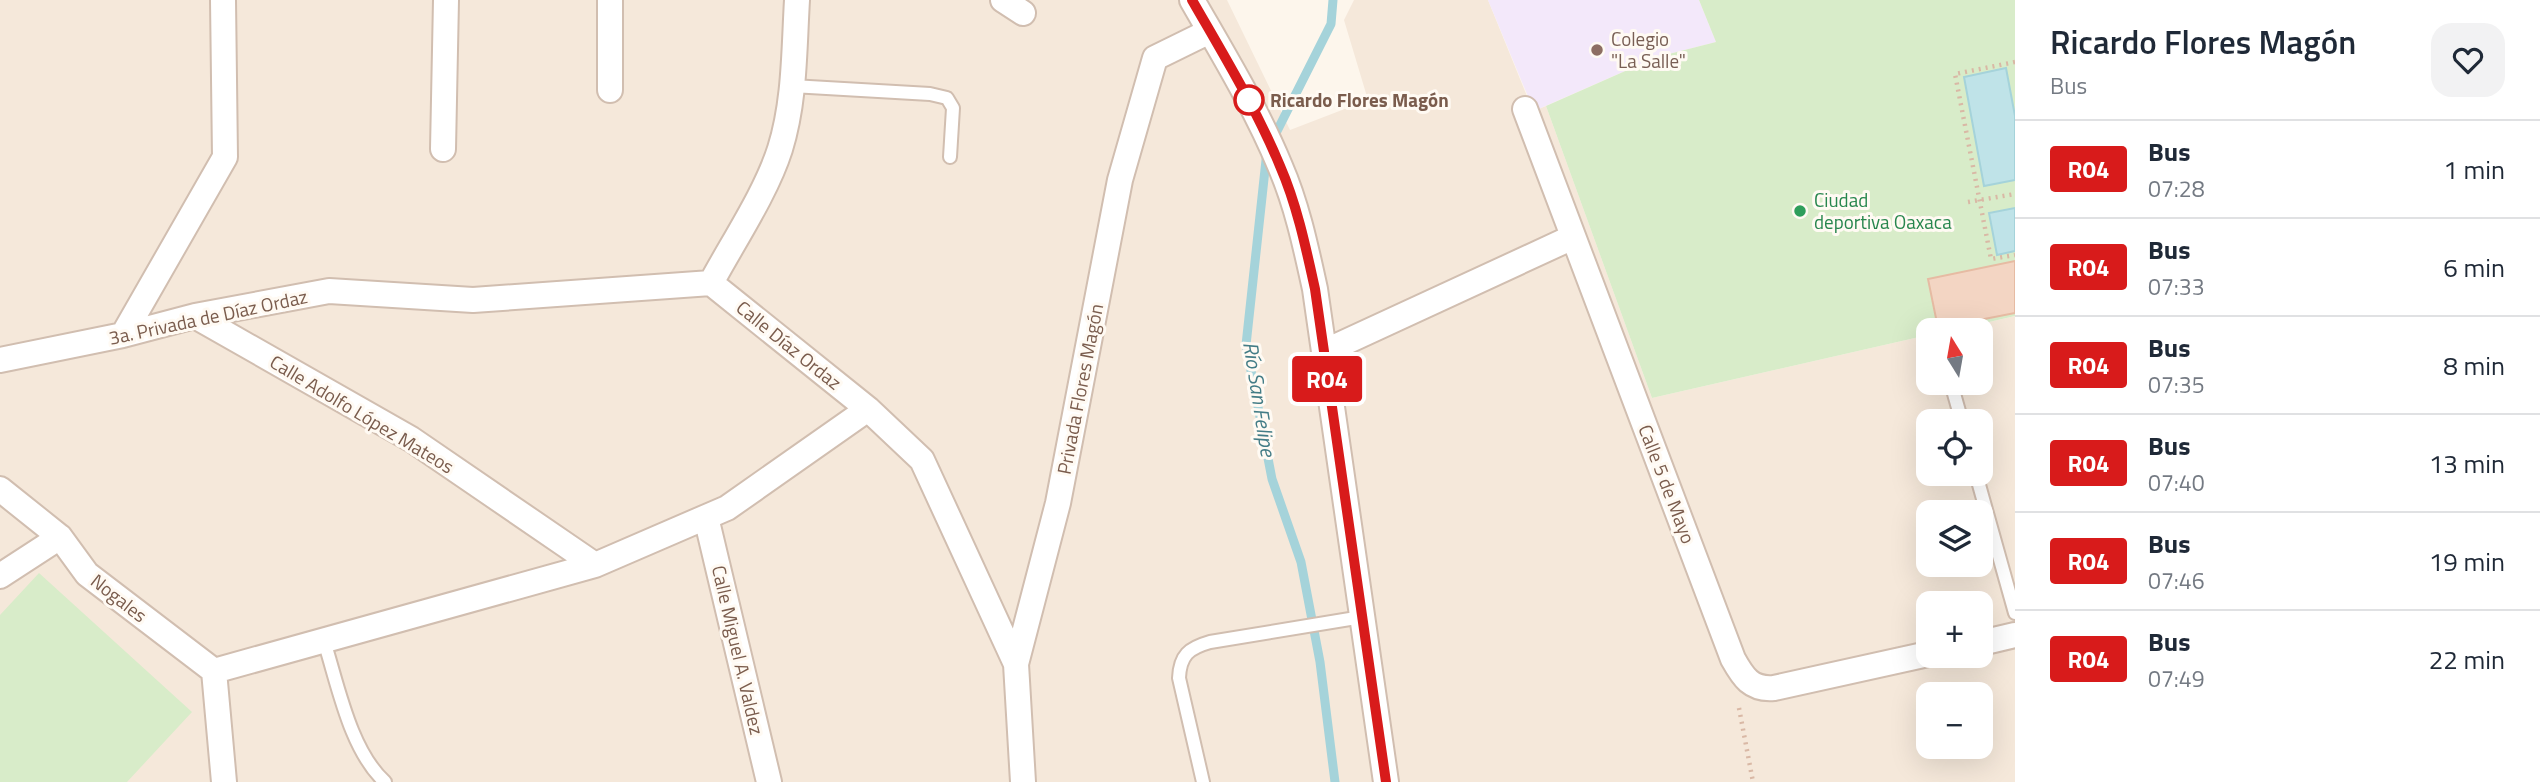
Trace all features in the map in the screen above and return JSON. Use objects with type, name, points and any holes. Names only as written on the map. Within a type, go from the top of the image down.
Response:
[{"type":"street","points":[[123,335],[225,157],[223,0]]},
{"type":"street","points":[[443,149],[446,0]]},
{"type":"street","points":[[610,0],[610,90]]},
{"type":"street","points":[[711,283],[780,149],[791,102],[797,0]]},
{"type":"street","points":[[1192,0],[1247,97],[1280,166],[1303,235],[1315,289],[1324,352],[1351,619],[1386,782]]},
{"type":"street","name":"Privada Flores Magón","points":[[1023,782],[1016,664],[1058,503],[1120,180],[1155,58],[1210,31]]},
{"type":"street","name":"Calle 5 de Mayo","points":[[1525,109],[1733,659],[1746,680]]},
{"type":"street","points":[[1324,352],[1573,237]]},
{"type":"street","name":"3a. Privada de Díaz Ordaz","points":[[0,360],[123,335],[195,316],[329,291],[473,300],[711,283]]},
{"type":"street","name":"Calle Díaz Ordaz","points":[[711,283],[868,410],[922,460],[1016,664]]},
{"type":"street","name":"Calle Adolfo López Mateos","points":[[195,316],[411,439],[595,565]]},
{"type":"street","points":[[225,782],[214,671],[595,565],[727,508],[868,410]]},
{"type":"street","name":"Nogales","points":[[0,489],[60,537],[88,575],[214,671]]},
{"type":"street","name":"Calle Miguel A. Valdez","points":[[706,517],[769,782]]},
{"type":"street","points":[[0,576],[60,537]]},
{"type":"street","points":[[1993,640],[2015,635]]},
{"type":"street","points":[[1746,680],[1765,689],[1774,688],[1916,657]]},
{"type":"lane","points":[[792,86],[930,94],[947,98],[953,108],[950,158]]},
{"type":"lane","points":[[1979,486],[2015,613]]},
{"type":"lane","points":[[1203,782],[1182,696],[1179,663],[1186,652],[1196,646],[1351,619]]},
{"type":"lane","points":[[324,641],[358,746],[366,762],[385,782]]},
{"type":"path","points":[[2015,62],[1955,74],[1991,259],[2015,255]]},
{"type":"path","points":[[1968,202],[2015,194]]},
{"type":"path","points":[[1746,680],[1739,707],[1753,782]]},
{"type":"shaded area","points":[[0,0],[1227,0],[1290,130],[1368,100],[1344,20],[1354,0],[1488,0],[1533,111],[1546,106],[1652,398],[1916,338],[1916,396],[1993,396],[1993,321],[2015,316],[2015,782],[0,782]]},
{"type":"shaded area","name":"Colegio \"La Salle\"","points":[[1488,0],[1699,0],[1716,42],[1657,57],[1534,111]]},
{"type":"green space","name":"Ciudad deportiva Oaxaca","points":[[1699,0],[2015,0],[2015,316],[1993,321],[1993,318],[1916,318],[1916,338],[1652,398],[1546,106],[1657,57],[1716,42]]},
{"type":"green space","points":[[39,573],[192,712],[127,782],[0,782],[0,615]]},
{"type":"water","points":[[2006,68],[2015,116],[2015,180],[1984,186],[1964,77]]},
{"type":"water","points":[[2015,208],[2015,251],[1997,255],[1989,213]]},
{"type":"building","points":[[2015,261],[2015,313],[1989,318],[1936,318],[1928,279]]},
{"type":"waterway","name":"Río San Felipe","points":[[1273,139],[1331,24],[1333,0]]},
{"type":"waterway","name":"Río San Felipe","points":[[1267,151],[1246,345],[1272,479],[1301,562],[1320,662],[1335,782]]},
{"type":"bus line","name":"R04","points":[[1192,0],[1247,97],[1280,166],[1303,235],[1315,289],[1386,782]]},
{"type":"place","name":"Colegio \"La Salle\"","points":[[1597,50]]},
{"type":"place","name":"Ricardo Flores Magón","points":[[1249,100]]},
{"type":"place","name":"Ciudad deportiva Oaxaca","points":[[1800,211]]}]
